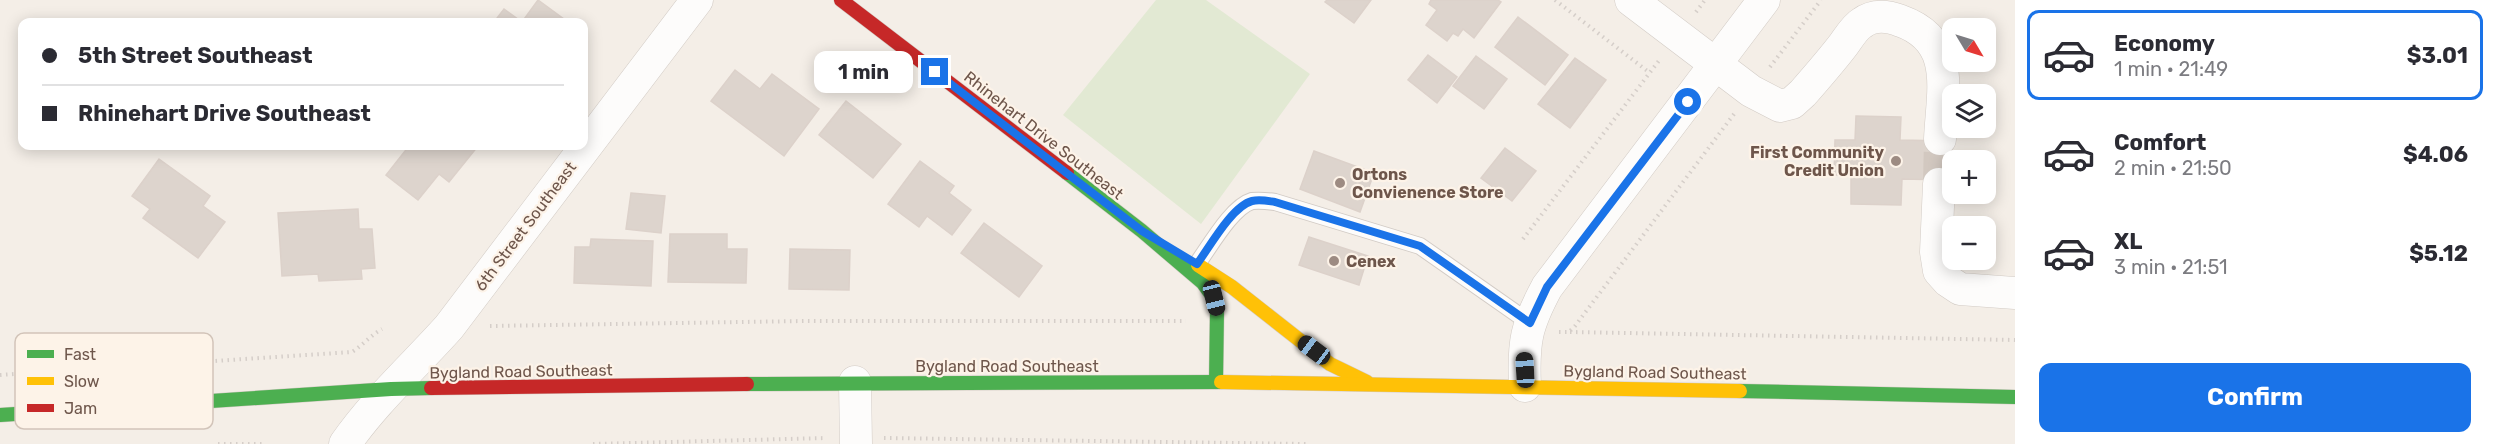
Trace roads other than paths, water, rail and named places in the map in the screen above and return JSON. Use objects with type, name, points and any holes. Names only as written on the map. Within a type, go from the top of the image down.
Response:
[{"type":"street","name":"6th Street Southeast","points":[[588,144],[697,0]]},
{"type":"street","name":"Rhinehart Drive Southeast","points":[[841,0],[1142,231],[1194,268],[1232,287],[1330,364],[1374,385]]},
{"type":"street","points":[[1631,0],[1751,91],[1780,106],[1792,103],[1810,86],[1861,23],[1875,16],[1895,18],[1913,25],[1926,34],[1937,48],[1943,65],[1940,139]]},
{"type":"street","points":[[1525,386],[1524,354],[1528,329],[1547,287],[1764,0]]},
{"type":"street","name":"6th Street Southeast","points":[[345,444],[365,416],[449,327],[583,150]]},
{"type":"street","points":[[1939,184],[1936,252],[1939,271],[1948,282],[1960,289],[2015,292]]},
{"type":"street","name":"Rhinehart Drive Southeast","points":[[1194,268],[1214,298],[1217,324],[1216,382]]},
{"type":"street","name":"Bygland Road Southeast","points":[[213,401],[391,389],[855,382],[1216,382],[1525,386],[2015,398]]},
{"type":"street","points":[[855,382],[856,441]]},
{"type":"street","name":"Bygland Road Southeast","points":[[0,415],[15,414]]},
{"type":"lane","points":[[1194,268],[1233,215],[1244,205],[1264,200],[1275,202],[1420,246],[1528,329]]},
{"type":"tunnel","points":[[1939,184],[1940,139]]},
{"type":"place","name":"First Community Credit Union","points":[[1896,161]]},
{"type":"place","name":"Ortons Convienence Store","points":[[1340,183]]},
{"type":"place","name":"Cenex","points":[[1334,261]]}]
